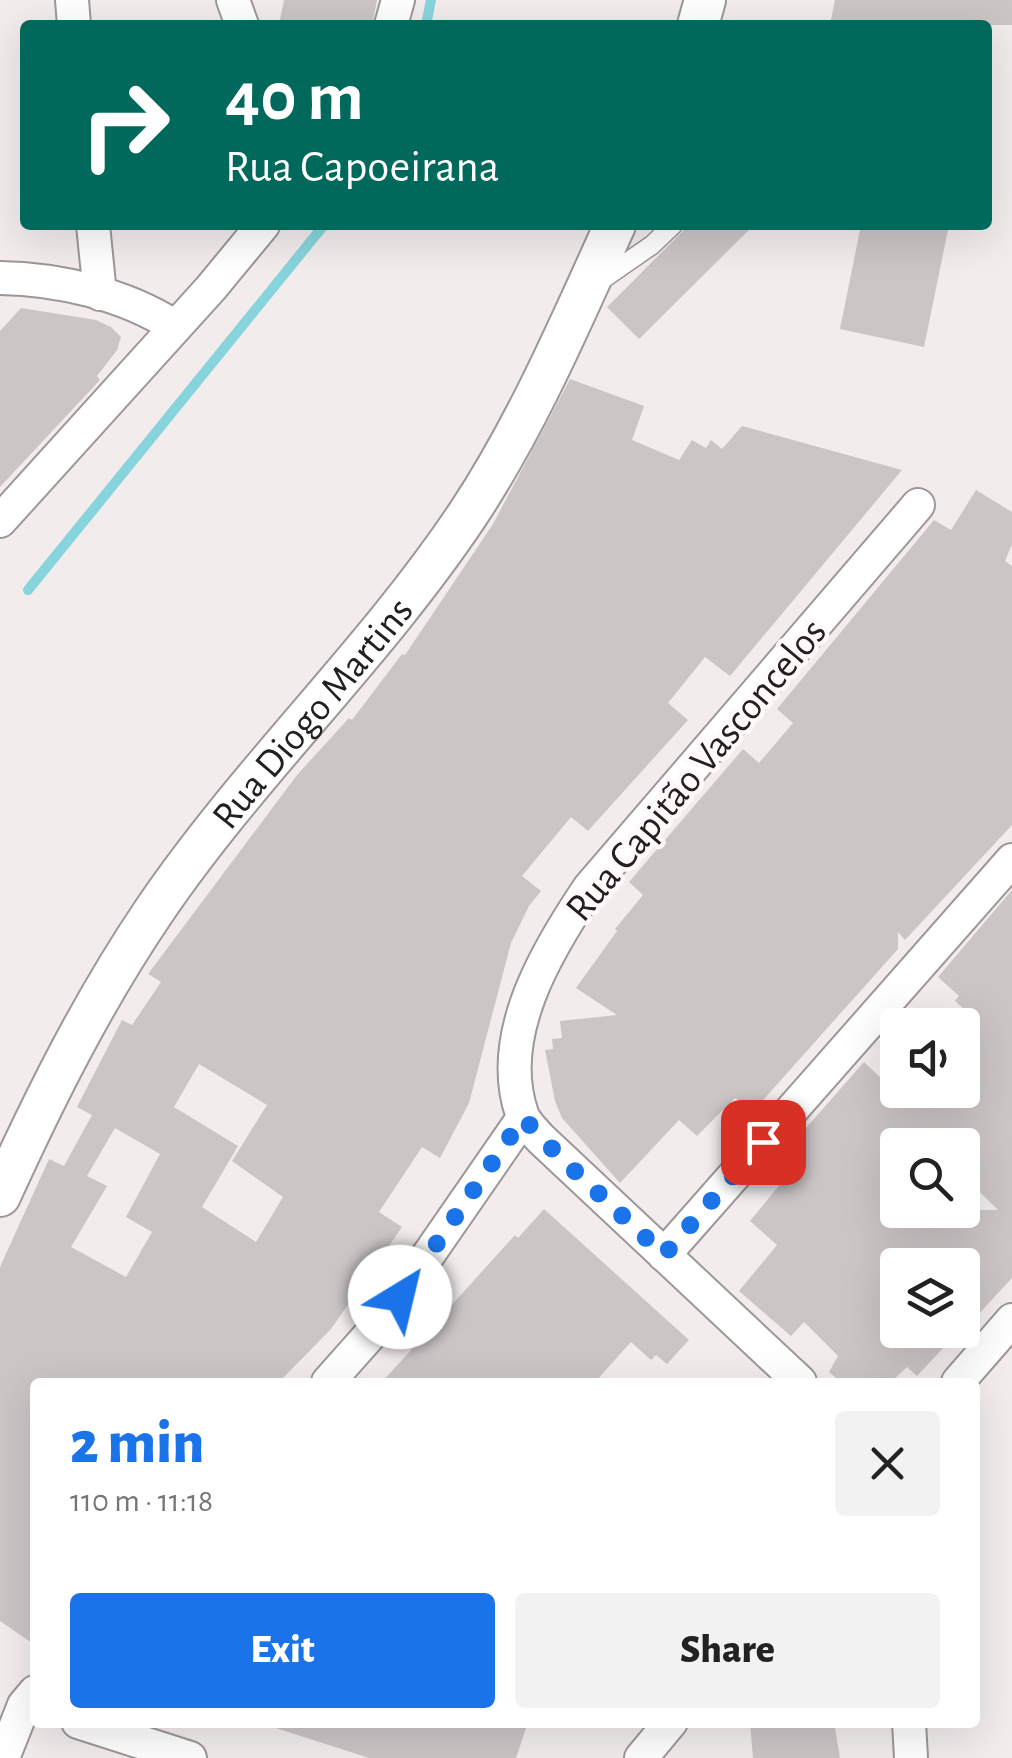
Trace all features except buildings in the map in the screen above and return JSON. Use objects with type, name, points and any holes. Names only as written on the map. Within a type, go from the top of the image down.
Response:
[{"type":"street","points":[[94,230],[100,294]]},
{"type":"street","points":[[0,521],[260,230]]},
{"type":"street","name":"Rua Diogo Martins","points":[[0,1196],[41,1105],[104,989],[145,925],[232,809],[411,593],[468,514],[500,460],[613,230]]},
{"type":"street","points":[[0,278],[52,282],[100,294],[134,305],[174,326]]},
{"type":"street","name":"Rua Capitão Vasconcelos","points":[[523,1118],[516,1082],[516,1047],[534,984],[557,935],[589,888],[918,505]]},
{"type":"street","points":[[664,1255],[1012,860]]},
{"type":"street","points":[[331,1378],[394,1306],[523,1118],[553,1151],[796,1378]]},
{"type":"street","points":[[961,1378],[1012,1320]]},
{"type":"street","points":[[3,1758],[24,1701]]},
{"type":"street","points":[[97,1728],[190,1758]]},
{"type":"street","points":[[641,1758],[666,1728]]},
{"type":"street","points":[[909,1728],[911,1758]]},
{"type":"lane","points":[[584,292],[652,245],[667,230]]},
{"type":"waterway","points":[[427,20],[431,0]]},
{"type":"waterway","points":[[28,590],[320,230]]},
{"type":"route","points":[[400,1297],[523,1118],[664,1255],[763,1142]]}]
